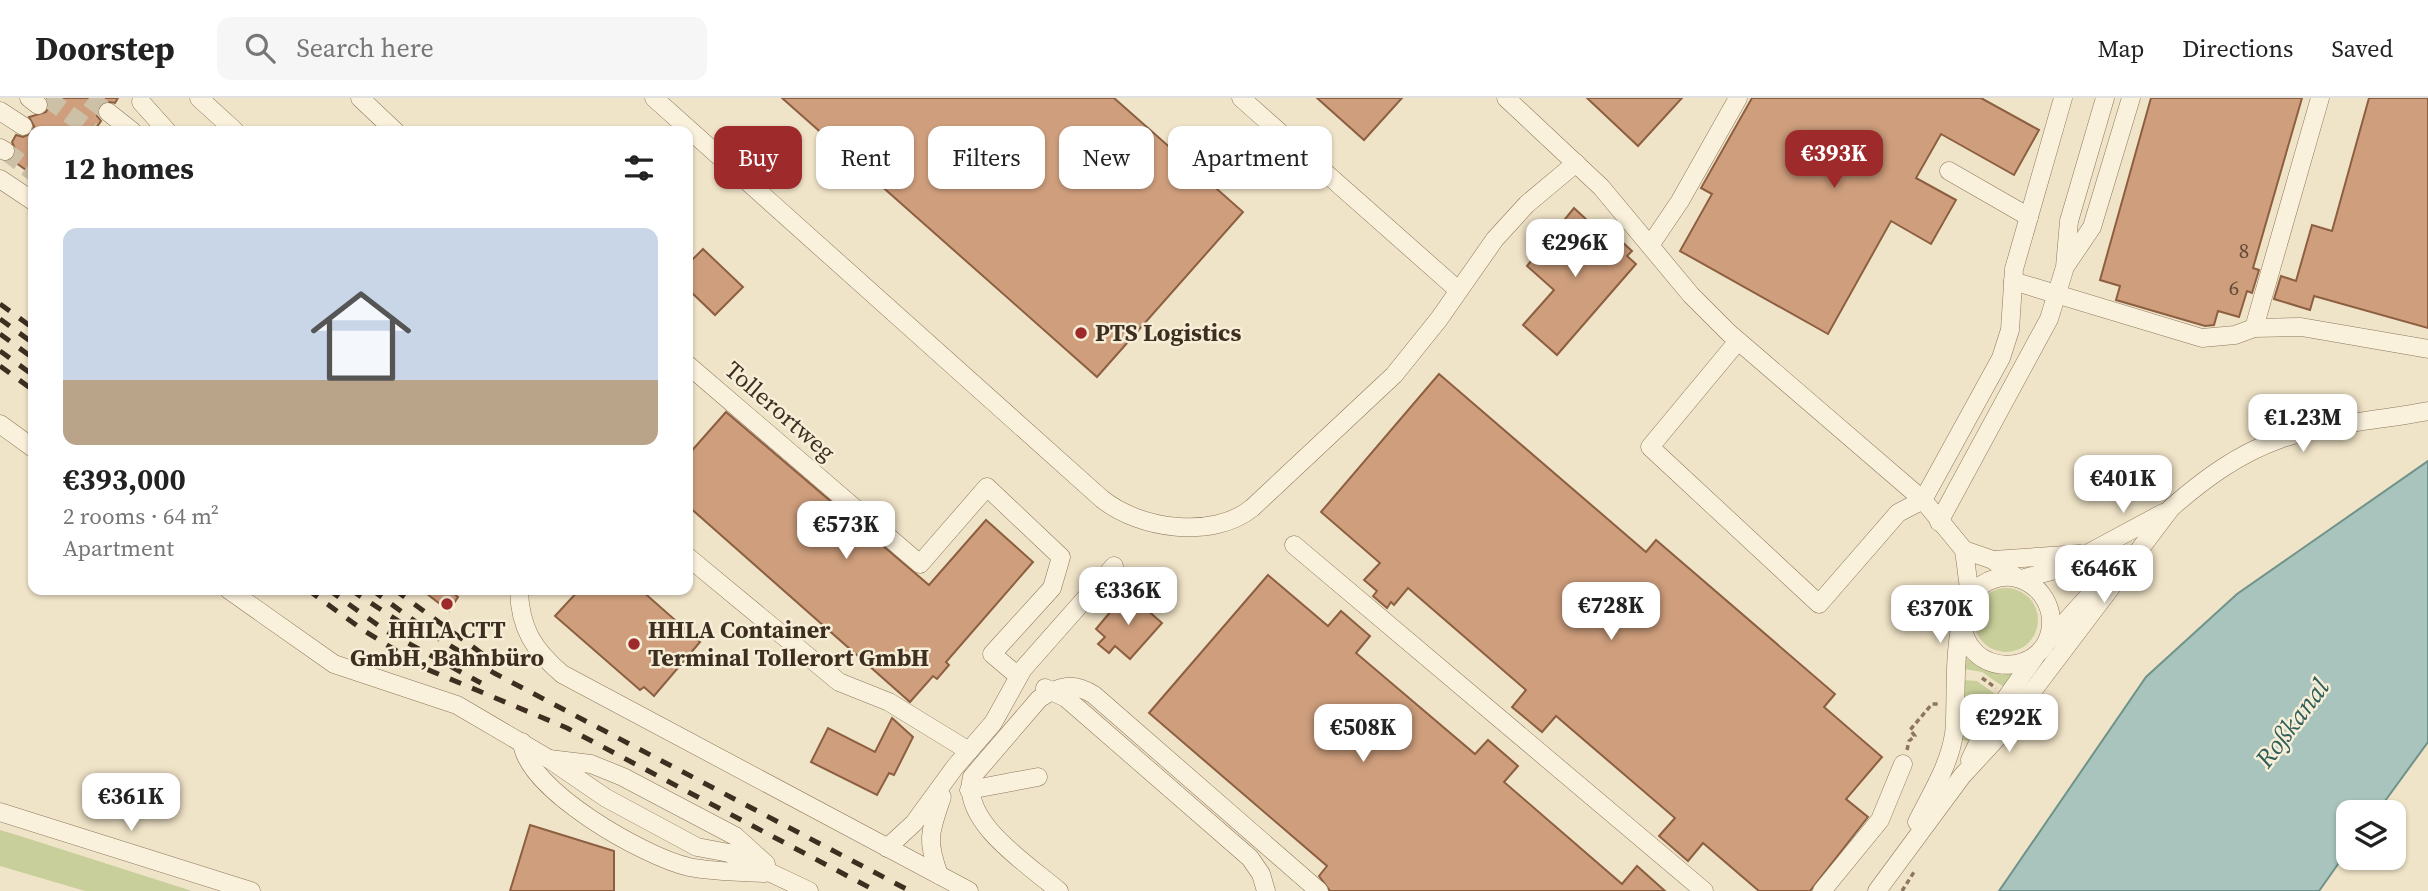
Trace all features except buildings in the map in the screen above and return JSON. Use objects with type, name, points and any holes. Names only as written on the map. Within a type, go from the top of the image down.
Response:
[{"type":"street","points":[[199,98],[230,126]]},
{"type":"street","points":[[360,98],[390,126]]},
{"type":"street","points":[[654,98],[685,126]]},
{"type":"street","points":[[1241,98],[1458,290]]},
{"type":"street","points":[[1506,98],[1576,163],[1651,244],[1691,295],[1738,341],[1923,500],[1964,550],[1993,560],[2039,592],[2048,607],[2051,625],[2042,648],[2020,664],[1990,663],[1970,647],[1962,619]]},
{"type":"street","points":[[1651,244],[1680,201],[1738,98]]},
{"type":"street","points":[[1738,341],[1650,447],[1819,604],[1898,513],[1923,500],[2001,358],[2010,330],[2013,281],[2063,98]]},
{"type":"street","points":[[1939,522],[2049,319],[2065,267],[2069,220],[2105,98]]},
{"type":"street","points":[[2065,267],[2092,227],[2131,98]]},
{"type":"street","points":[[2254,328],[2320,98]]},
{"type":"street","points":[[138,100],[150,126]]},
{"type":"street","points":[[138,100],[162,126]]},
{"type":"street","points":[[0,111],[23,126]]},
{"type":"street","points":[[108,112],[129,126]]},
{"type":"street","points":[[693,133],[1102,499],[1118,511],[1144,523],[1206,525],[1234,520],[1246,513],[1394,375],[1511,221],[1547,186],[1576,163]]},
{"type":"street","points":[[1949,171],[2029,217]]},
{"type":"street","points":[[0,179],[28,198]]},
{"type":"street","points":[[2013,281],[2202,338],[2235,335],[2254,328],[2301,327],[2428,349]]},
{"type":"street","name":"Tollerortweg","points":[[693,369],[920,564],[987,488],[997,496],[1061,557],[1052,589],[992,654],[1018,676]]},
{"type":"street","points":[[1970,596],[1993,579],[2019,579],[2059,569],[2091,553],[2171,508],[2222,467],[2281,439],[2428,411]]},
{"type":"street","points":[[0,424],[28,444]]},
{"type":"street","points":[[1877,891],[1962,776],[1997,738],[2171,508]]},
{"type":"street","points":[[1962,776],[1985,728],[2042,648],[2104,576],[2144,543]]},
{"type":"street","points":[[1294,545],[1704,891]]},
{"type":"street","points":[[1895,866],[1950,750],[1962,619],[1970,596],[1964,550]]},
{"type":"street","points":[[1993,560],[2091,553]]},
{"type":"street","points":[[693,561],[839,682],[890,702],[969,751]]},
{"type":"street","points":[[887,848],[909,829],[997,718],[1018,676],[1114,566]]},
{"type":"street","points":[[236,595],[334,664],[457,705],[522,742],[606,798],[697,847],[729,853],[809,891]]},
{"type":"street","points":[[520,595],[523,627],[544,659],[562,674],[969,891]]},
{"type":"street","points":[[1044,688],[1068,685],[1082,688],[1094,695],[1319,891]]},
{"type":"street","points":[[1044,688],[1039,699],[972,777],[969,790],[972,806],[984,825],[1059,891]]},
{"type":"street","points":[[1044,688],[1066,698],[1250,858],[1266,891]]},
{"type":"street","points":[[522,742],[525,759],[564,814],[587,830],[662,867],[688,866],[782,877]]},
{"type":"street","points":[[549,759],[591,764],[623,777],[735,836],[782,877]]},
{"type":"street","points":[[1822,891],[1873,831],[1903,764]]},
{"type":"street","points":[[969,790],[1038,776]]},
{"type":"street","points":[[939,875],[929,836],[947,780]]},
{"type":"street","points":[[0,812],[251,891]]},
{"type":"path","points":[[1979,676],[2001,692]]},
{"type":"path","points":[[1915,736],[1910,730],[1932,704],[1944,704]]},
{"type":"green space","points":[[2099,562],[2104,566],[2083,591],[2073,574]]},
{"type":"green space","points":[[2000,588],[2012,588],[2029,597],[2036,608],[2036,632],[2029,643],[2012,652],[2000,652],[1988,647],[1979,638],[1974,626],[1974,614],[1979,602],[1988,593]]},
{"type":"green space","points":[[1966,658],[1985,670],[2014,674],[2005,688],[1982,672],[1964,669]]},
{"type":"green space","points":[[1962,680],[1977,681],[1998,696],[1968,741],[1960,739]]},
{"type":"green space","points":[[0,830],[192,891],[85,891],[0,866]]},
{"type":"water","name":"Roßkanal","points":[[2428,461],[2428,742],[2386,800],[2336,800],[2336,867],[2319,891],[1999,891],[2146,677],[2237,594]]},
{"type":"tunnel","points":[[47,98],[85,126]]},
{"type":"tunnel","points":[[89,98],[108,112]]},
{"type":"tunnel","points":[[5,151],[28,168]]},
{"type":"railway","points":[[0,304],[28,324]]},
{"type":"railway","points":[[0,319],[28,339]]},
{"type":"railway","points":[[0,334],[28,354]]},
{"type":"railway","points":[[0,351],[28,371]]},
{"type":"railway","points":[[0,366],[28,386]]},
{"type":"railway","points":[[315,595],[363,630],[424,668],[567,728],[876,891]]},
{"type":"railway","points":[[336,595],[386,631],[481,683]]},
{"type":"railway","points":[[359,595],[409,628]]},
{"type":"railway","points":[[379,595],[438,638],[494,673],[910,891]]},
{"type":"railway","points":[[402,595],[499,666]]},
{"type":"place","name":"PTS Logistics","points":[[1081,333]]},
{"type":"place","name":"HHLA CTT GmbH, Bahnbüro","points":[[447,604]]},
{"type":"place","name":"HHLA Container Terminal Tollerort GmbH","points":[[634,644]]}]
